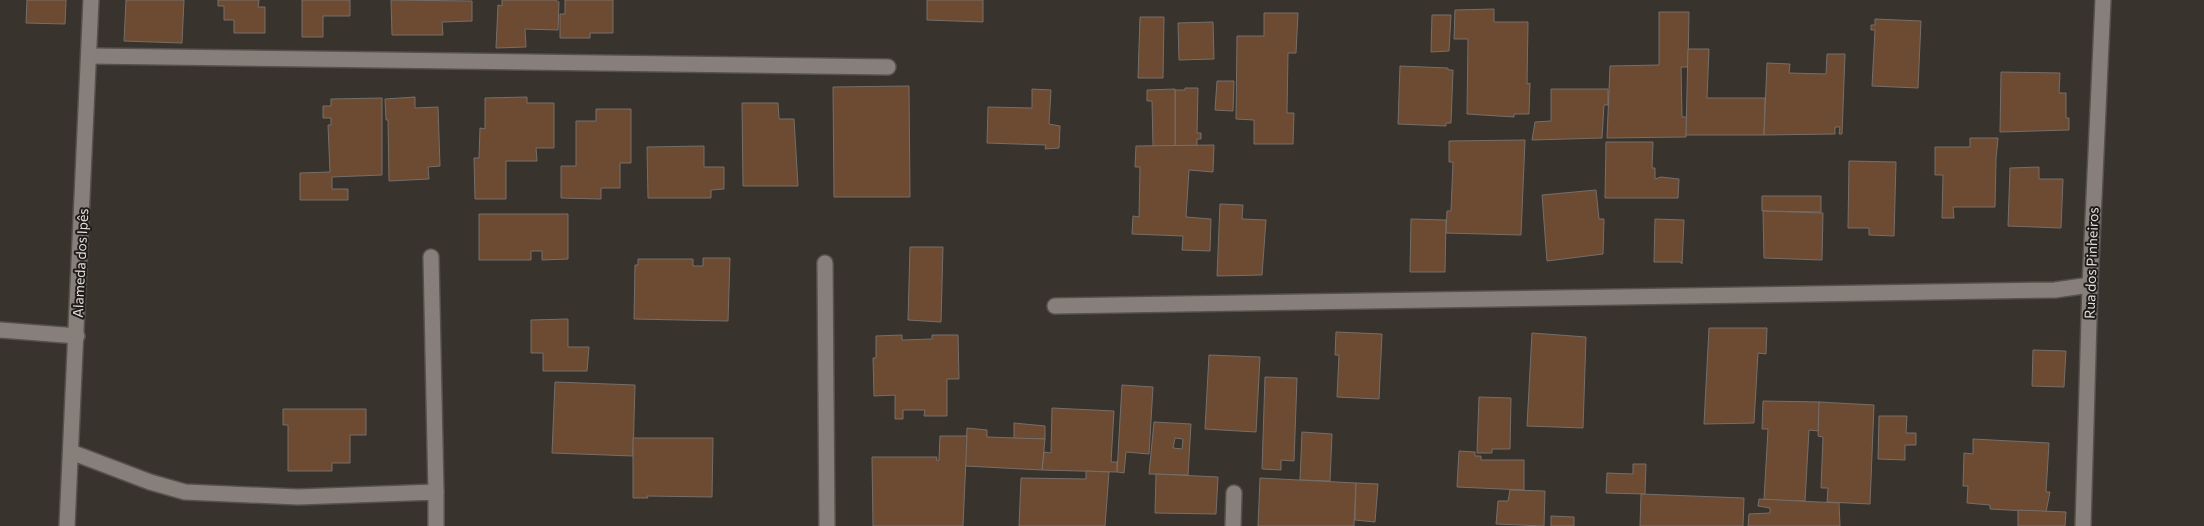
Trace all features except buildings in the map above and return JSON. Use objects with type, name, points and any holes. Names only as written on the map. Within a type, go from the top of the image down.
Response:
[{"type":"street","name":"Alameda dos Ipês","points":[[67,526],[90,56],[91,0]]},
{"type":"street","name":"Rua dos Pinheiros","points":[[2084,526],[2090,285],[2103,0]]},
{"type":"street","points":[[90,56],[888,67]]},
{"type":"street","points":[[431,256],[436,526]]},
{"type":"street","points":[[825,263],[827,526]]},
{"type":"street","points":[[1055,306],[2045,290],[2090,285]]},
{"type":"street","points":[[0,330],[77,336]]},
{"type":"street","points":[[70,452],[150,482],[185,492],[298,497],[436,492]]},
{"type":"street","points":[[1233,526],[1234,492]]}]
